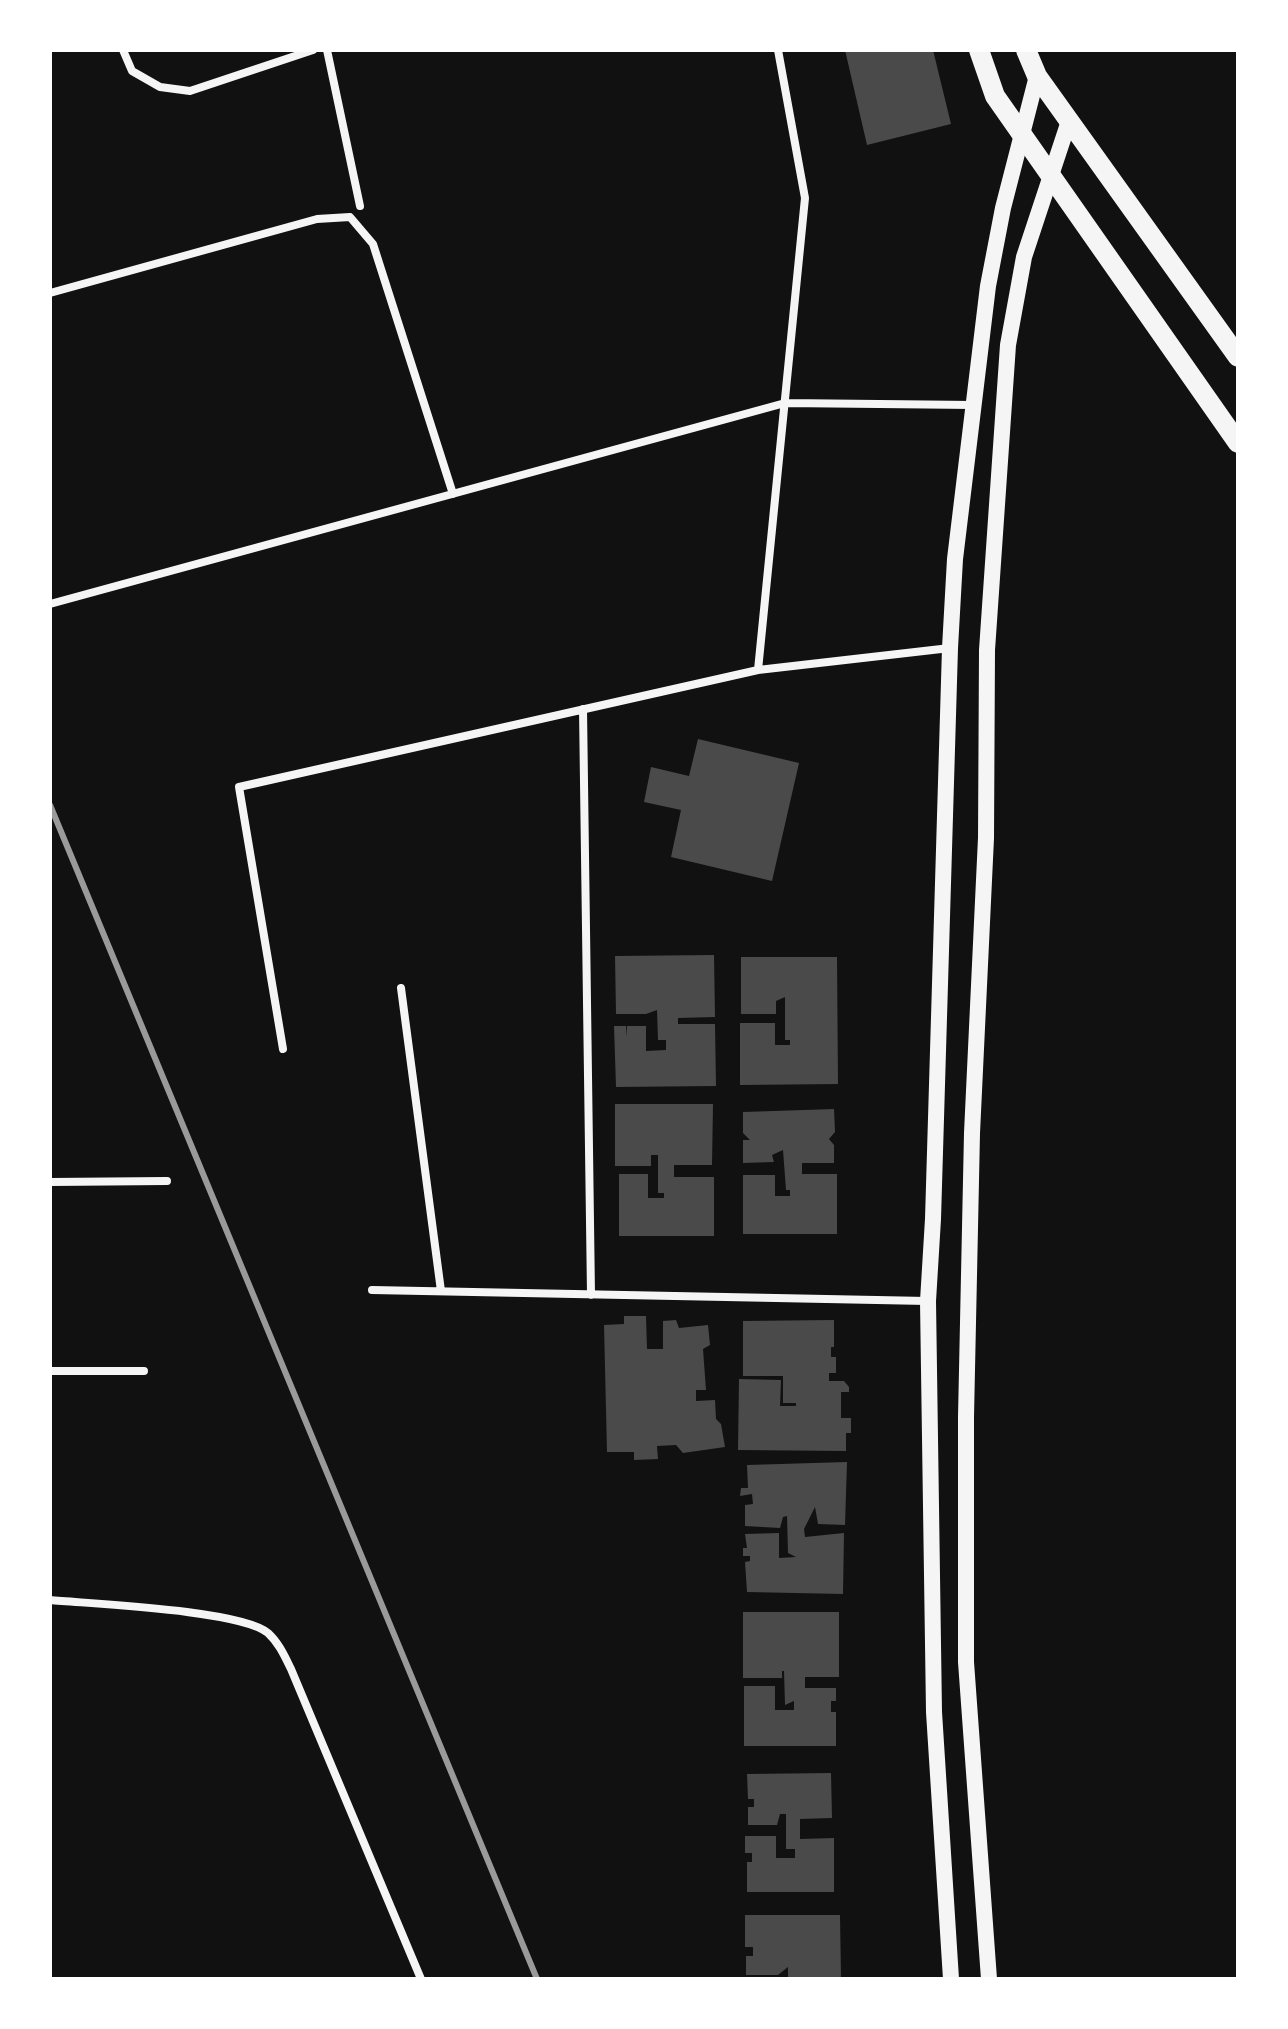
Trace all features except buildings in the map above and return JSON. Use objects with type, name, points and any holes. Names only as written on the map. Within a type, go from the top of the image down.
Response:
[{"type":"main road","points":[[979,50],[995,96],[1238,443]]},
{"type":"main road","points":[[1026,50],[1037,76],[1238,357]]},
{"type":"main road","points":[[951,1979],[934,1712],[928,1301],[934,1203],[950,648],[955,559],[988,286],[1003,208],[1037,76]]},
{"type":"main road","points":[[989,1979],[966,1662],[966,1417],[972,1133],[986,838],[987,650],[1008,345],[1024,257],[1069,121]]},
{"type":"street","points":[[123,50],[132,71],[160,87],[190,91],[313,50]]},
{"type":"street","points":[[327,50],[360,206]]},
{"type":"street","points":[[758,670],[805,198],[778,50]]},
{"type":"street","points":[[50,293],[317,219],[350,217],[373,244],[453,494]]},
{"type":"street","points":[[50,604],[785,403],[974,405]]},
{"type":"street","points":[[283,1049],[239,787],[758,670],[950,648]]},
{"type":"street","points":[[583,709],[591,1295]]},
{"type":"street","points":[[401,988],[441,1291]]},
{"type":"street","points":[[50,1182],[167,1181]]},
{"type":"street","points":[[372,1290],[928,1301]]},
{"type":"street","points":[[50,1371],[144,1371]]},
{"type":"street","points":[[50,1600],[229,1617],[266,1631],[279,1645],[291,1669],[421,1979]]},
{"type":"railway","points":[[50,805],[537,1979]]}]
